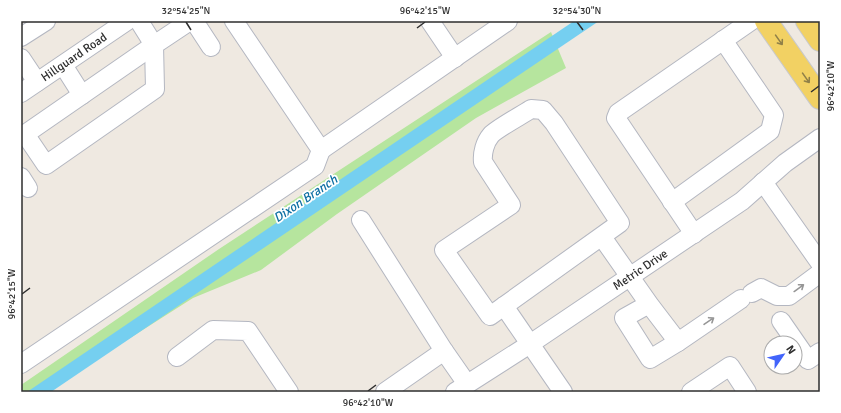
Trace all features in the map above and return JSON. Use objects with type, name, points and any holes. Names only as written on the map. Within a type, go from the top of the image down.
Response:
[{"type":"main road","points":[[766,21],[820,98]]},
{"type":"main road","points":[[807,21],[820,40]]},
{"type":"street","points":[[21,37],[46,21]]},
{"type":"street","points":[[139,21],[154,45],[155,89],[46,165],[23,136],[154,45],[190,21]]},
{"type":"street","points":[[194,21],[211,47]]},
{"type":"street","points":[[234,21],[321,150]]},
{"type":"street","points":[[430,21],[455,58]]},
{"type":"street","points":[[21,364],[315,166],[321,150],[508,21]]},
{"type":"street","points":[[694,234],[616,118],[618,113],[751,21]]},
{"type":"street","name":"Hillguard Road","points":[[21,93],[63,65],[115,24]]},
{"type":"street","points":[[672,202],[770,131],[774,115],[723,40]]},
{"type":"street","points":[[21,58],[37,82]]},
{"type":"street","points":[[63,65],[82,95]]},
{"type":"street","points":[[531,109],[543,110],[554,124],[620,223],[602,237],[490,316],[444,250],[511,205],[483,162],[482,156],[491,134],[531,109]]},
{"type":"street","name":"Metric Drive","points":[[461,388],[530,344],[742,201],[785,163],[820,138]]},
{"type":"street","points":[[763,182],[820,263]]},
{"type":"street","points":[[361,220],[444,351],[461,388]]},
{"type":"street","points":[[602,237],[631,276],[649,304],[678,342]]},
{"type":"street","points":[[649,304],[624,318],[650,359],[746,296],[761,288],[777,296],[789,296],[820,273]]},
{"type":"street","points":[[504,306],[563,392]]},
{"type":"street","points":[[781,321],[808,360],[820,352]]},
{"type":"street","points":[[177,357],[213,330],[248,331],[289,392]]},
{"type":"street","points":[[385,392],[444,351]]},
{"type":"street","points":[[691,392],[730,366],[747,392]]},
{"type":"green space","points":[[551,32],[566,68],[476,118],[337,214],[261,270],[193,298],[75,373],[48,392],[21,392],[21,385],[219,249]]},
{"type":"water","points":[[574,21],[599,21],[51,392],[27,392]]},
{"type":"water label","name":"Dixon Branch","points":[[305,198]]}]
